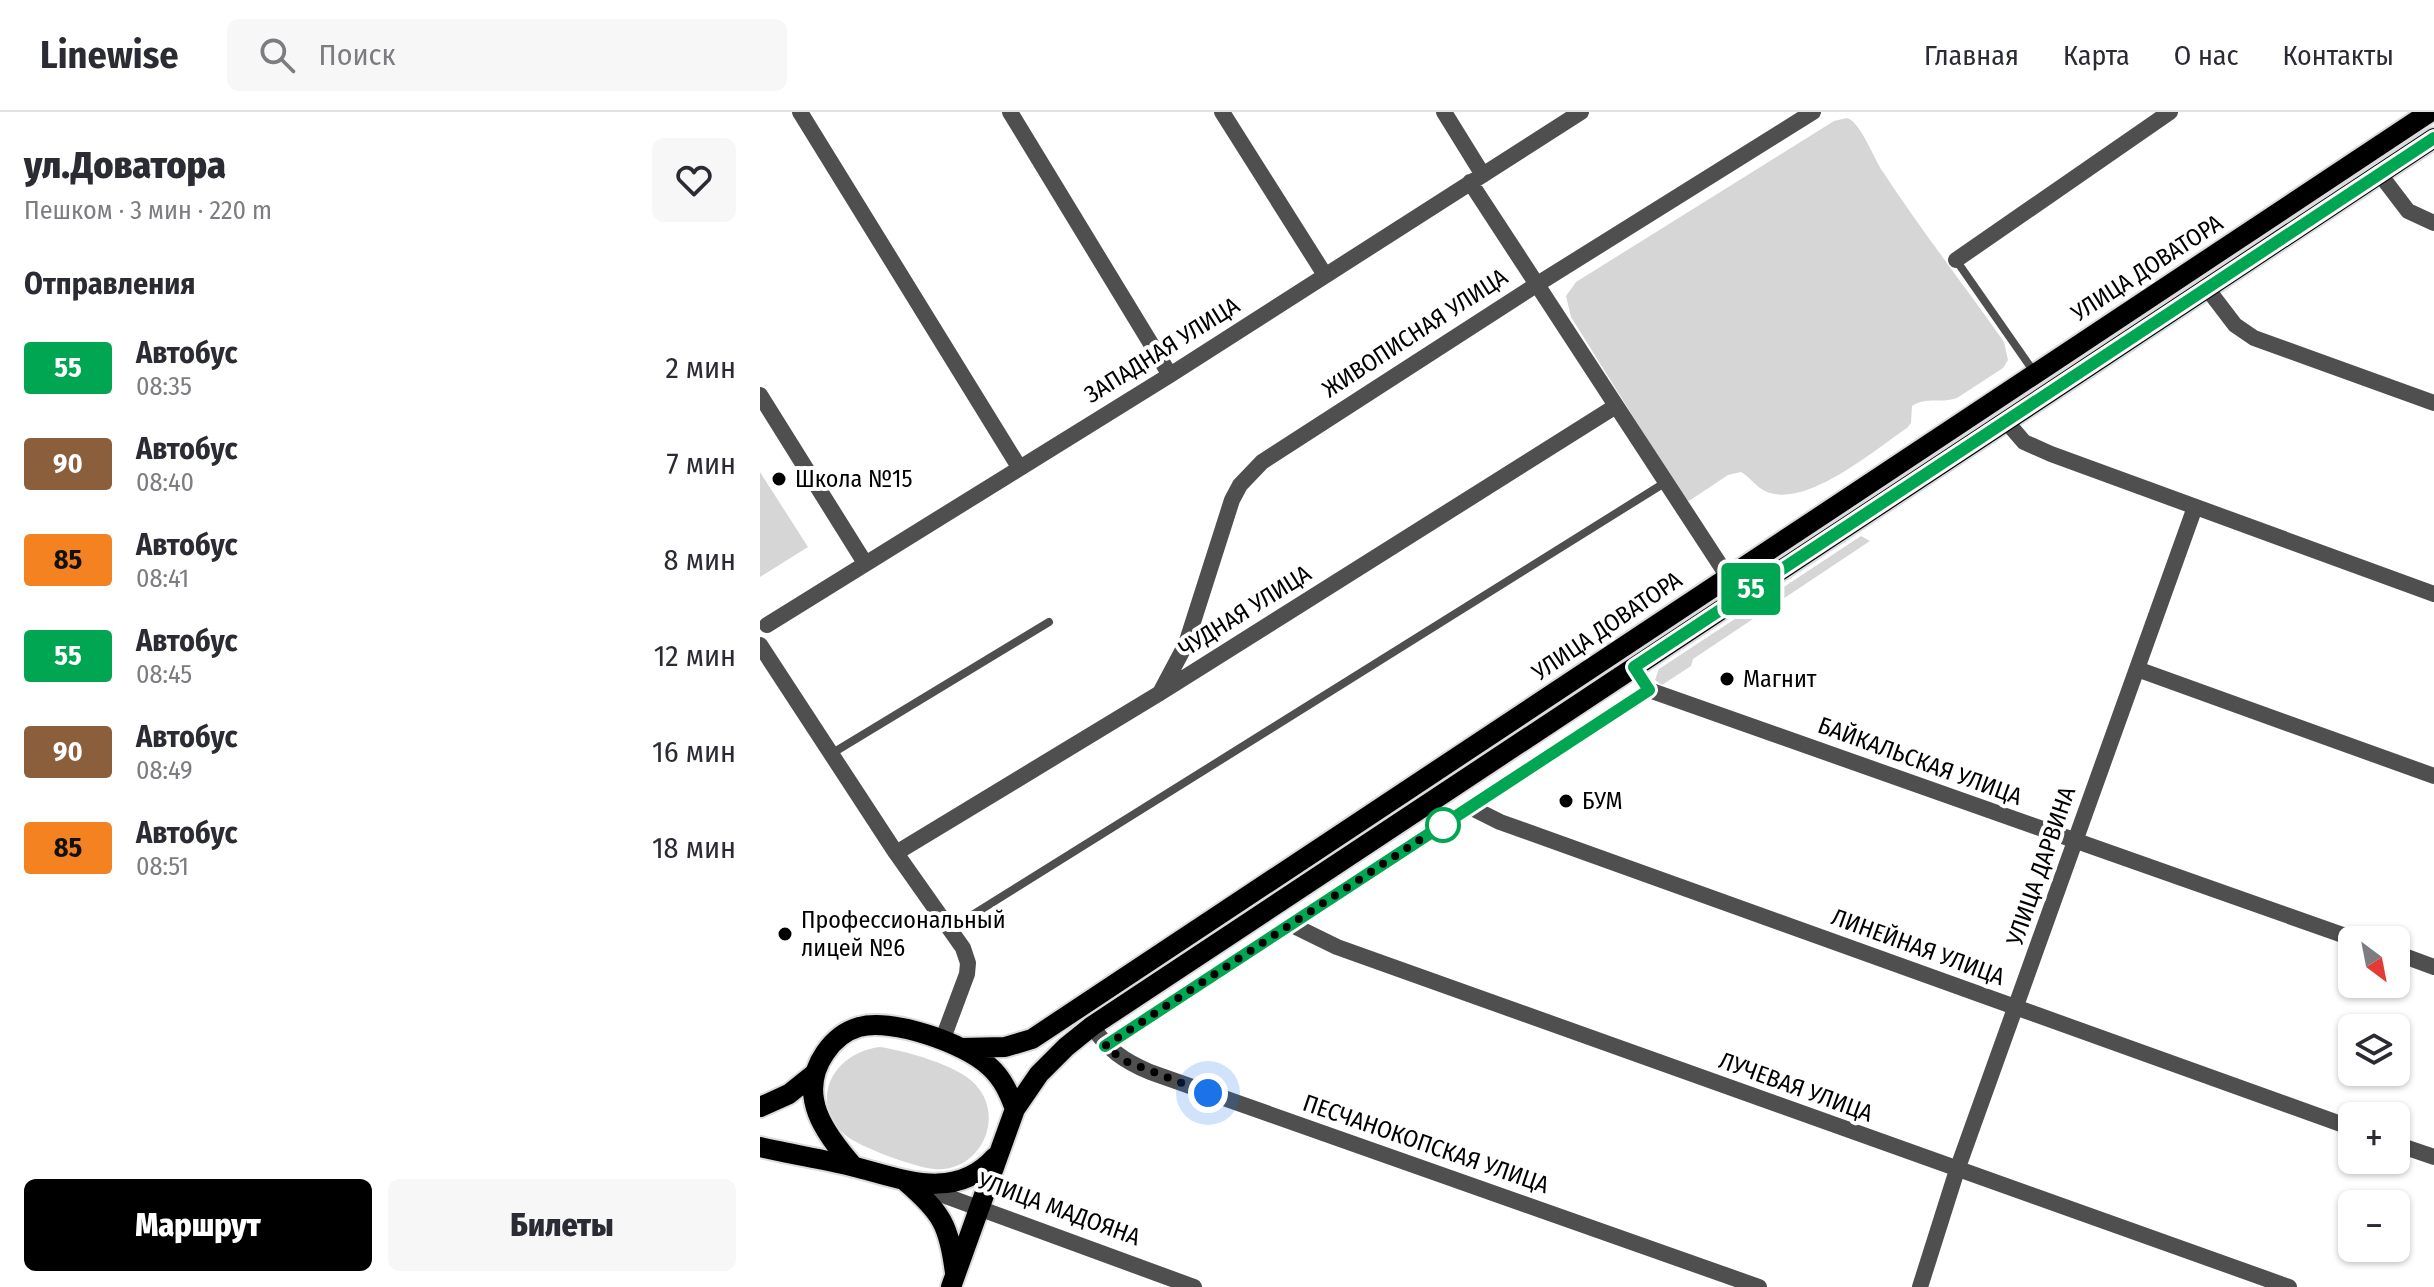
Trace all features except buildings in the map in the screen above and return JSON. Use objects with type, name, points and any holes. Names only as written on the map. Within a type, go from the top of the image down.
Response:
[{"type":"main road","name":"УЛИЦА ДОВАТОРА","points":[[962,1048],[1005,1047],[1032,1039],[2430,112]]},
{"type":"main road","name":"УЛИЦА ДОВАТОРА","points":[[1015,1109],[1039,1074],[1092,1026],[2434,138]]},
{"type":"main road","points":[[854,1167],[830,1138],[815,1102],[814,1074],[834,1041],[856,1028],[883,1025],[962,1048],[981,1059],[1000,1078],[1015,1109],[953,1281]]},
{"type":"main road","points":[[760,1107],[789,1094],[814,1074]]},
{"type":"main road","points":[[760,1147],[854,1167],[906,1182],[957,1182],[985,1169],[1000,1152]]},
{"type":"main road","points":[[906,1182],[930,1202],[945,1225],[951,1239],[953,1281]]},
{"type":"street","points":[[800,112],[1019,467]]},
{"type":"street","points":[[1010,112],[1170,375]]},
{"type":"street","points":[[1222,112],[1325,275]]},
{"type":"street","points":[[1444,112],[1476,178],[1536,285],[1728,577]]},
{"type":"street","name":"ЗАПАДНАЯ УЛИЦА","points":[[767,625],[1170,375],[1581,112]]},
{"type":"street","name":"ЖИВОПИСНАЯ УЛИЦА","points":[[1160,693],[1186,644],[1232,500],[1250,473],[1278,450],[1813,112]]},
{"type":"street","points":[[1956,260],[2170,112]]},
{"type":"street","points":[[2379,173],[2408,211],[2434,223]]},
{"type":"street","points":[[2206,287],[2235,325],[2254,338],[2434,403]]},
{"type":"street","points":[[760,395],[865,563]]},
{"type":"street","name":"ЧУДНАЯ УЛИЦА","points":[[896,853],[1160,693],[1616,406]]},
{"type":"street","points":[[2005,420],[2024,442],[2434,594]]},
{"type":"street","name":"УЛИЦА ДАРВИНА","points":[[1920,1287],[1957,1170],[2195,507]]},
{"type":"street","points":[[760,645],[896,853],[963,948],[968,963],[942,1041]]},
{"type":"street","name":"УЛИЦА ДОВАТОРА","points":[[1634,667],[1649,690]]},
{"type":"street","points":[[2137,669],[2434,776]]},
{"type":"street","points":[[1105,1046],[1649,690]]},
{"type":"street","name":"БАЙКАЛЬСКАЯ УЛИЦА","points":[[1649,690],[2338,933]]},
{"type":"street","name":"ЛИНЕЙНАЯ УЛИЦА","points":[[1470,807],[1500,822],[2338,1123]]},
{"type":"street","name":"ЛУЧЕВАЯ УЛИЦА","points":[[1290,924],[1337,947],[2289,1287]]},
{"type":"street","points":[[2410,958],[2434,967]]},
{"type":"street","name":"ПЕСЧАНОКОПСКАЯ УЛИЦА","points":[[1092,1026],[1105,1046],[1125,1061],[1150,1072],[1759,1287]]},
{"type":"street","points":[[2410,1149],[2434,1157]]},
{"type":"street","name":"УЛИЦА МАДОЯНА","points":[[906,1182],[1194,1287]]},
{"type":"lane","points":[[1956,260],[2035,373]]},
{"type":"lane","points":[[950,930],[1666,482]]},
{"type":"lane","points":[[831,754],[1049,622]]},
{"type":"shaded area","points":[[1847,118],[1857,126],[1897,194],[2004,342],[2008,360],[2003,368],[1957,398],[1923,401],[1912,406],[1911,423],[1907,428],[1858,463],[1819,485],[1781,495],[1758,487],[1741,472],[1728,475],[1689,501],[1684,498],[1571,317],[1566,296],[1576,282],[1834,121]]},
{"type":"shaded area","points":[[760,472],[808,547],[760,577]]},
{"type":"shaded area","points":[[1861,536],[1870,541],[1693,659],[1691,666],[1662,685],[1655,680],[1659,669]]},
{"type":"shaded area","points":[[880,1047],[944,1065],[975,1084],[984,1098],[988,1127],[975,1153],[964,1162],[950,1168],[934,1169],[901,1161],[851,1139],[833,1120],[827,1092],[831,1079],[850,1058]]},
{"type":"bus line","name":"55","points":[[1105,1046],[1649,690],[1634,667],[2434,138]]},
{"type":"place","name":"Школа №15","points":[[779,479]]},
{"type":"place","name":"Магнит","points":[[1727,679]]},
{"type":"place","name":"БУМ","points":[[1566,801]]},
{"type":"place","name":"Профессиональный лицей №6","points":[[785,934]]},
{"type":"route","points":[[1208,1093],[1125,1061],[1105,1046],[1447,822],[1443,825]]}]
